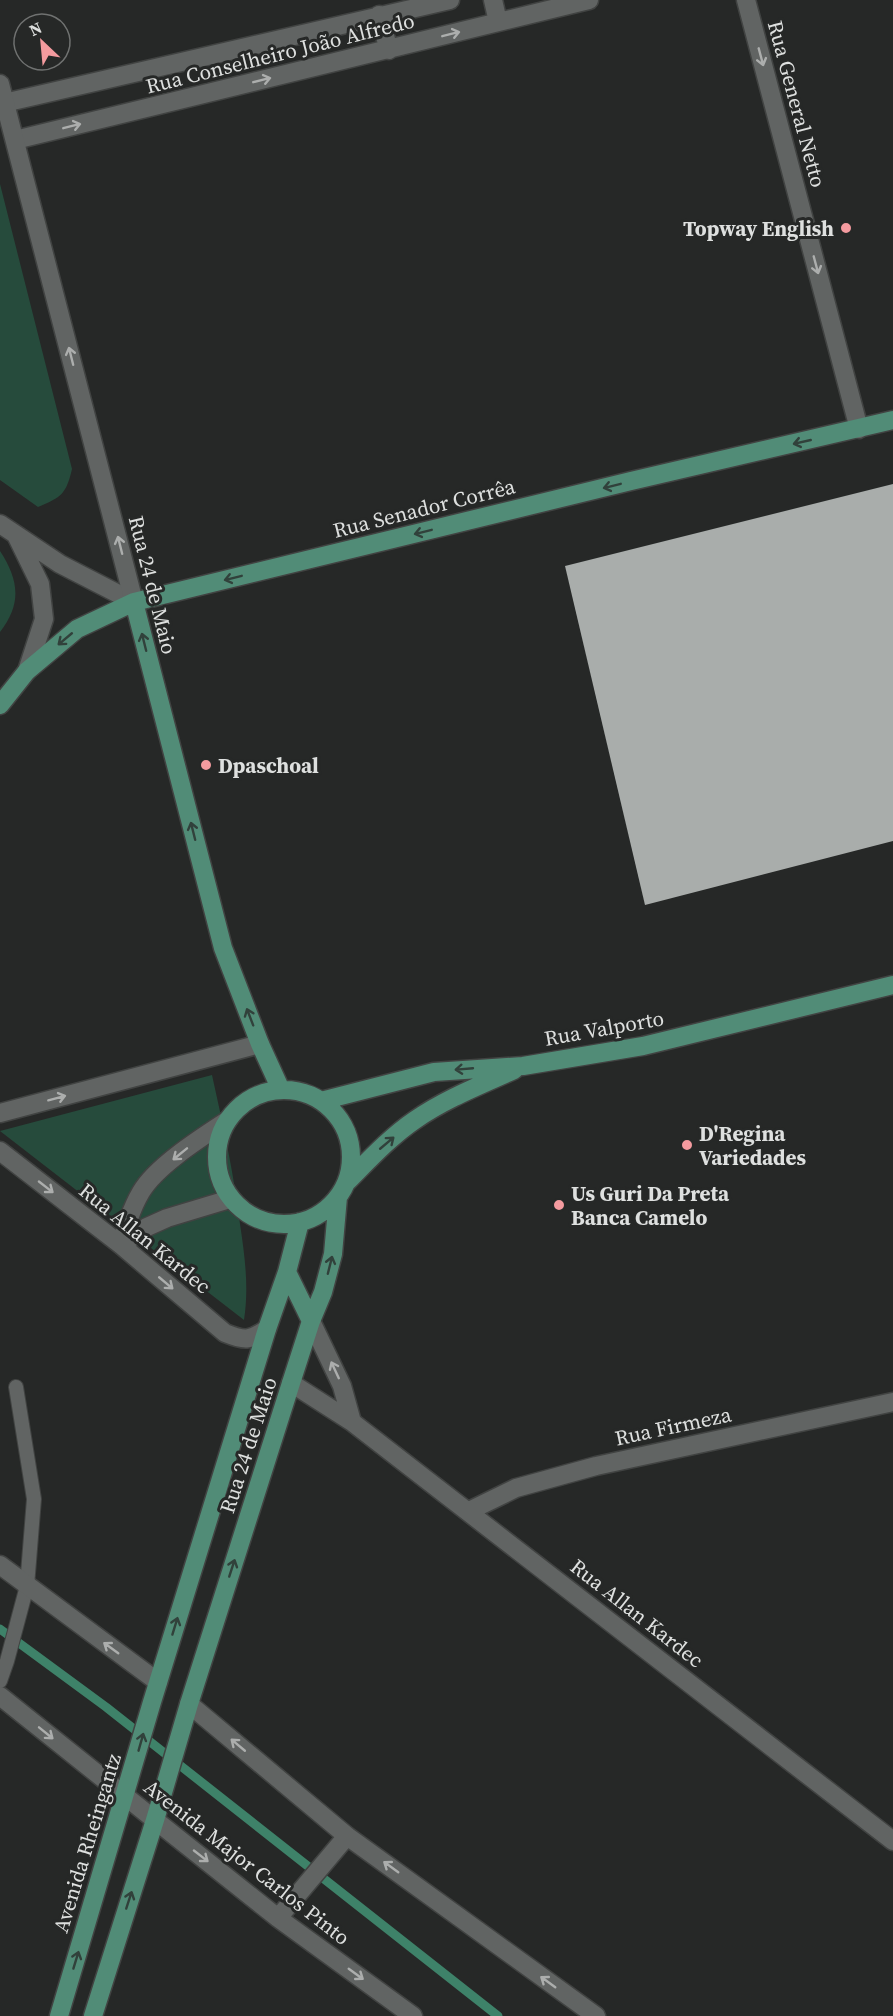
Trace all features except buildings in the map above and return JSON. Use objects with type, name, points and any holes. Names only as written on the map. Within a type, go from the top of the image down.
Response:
[{"type":"main road","name":"Rua Senador Corrêa","points":[[0,705],[27,671],[77,628],[134,602],[893,420]]},
{"type":"main road","name":"Rua 24 de Maio","points":[[134,602],[223,948],[260,1044],[281,1090]]},
{"type":"main road","name":"Rua Valporto","points":[[321,1101],[434,1072],[523,1066],[643,1046],[893,985]]},
{"type":"main road","name":"Rua 24 de Maio","points":[[189,1704],[311,1321],[323,1292],[333,1254],[342,1190],[350,1167],[351,1150],[347,1133],[336,1115],[321,1101],[302,1092],[281,1090],[260,1094],[242,1105],[228,1120],[219,1139],[216,1159],[220,1180],[230,1199],[245,1213],[264,1222],[285,1224],[300,1222],[315,1217],[327,1208],[342,1190],[378,1150],[415,1120],[465,1092],[523,1066]]},
{"type":"main road","name":"Rua 24 de Maio","points":[[158,1682],[267,1329],[287,1272],[300,1222]]},
{"type":"main road","points":[[287,1272],[311,1321]]},
{"type":"main road","name":"Avenida Rheingantz","points":[[59,2016],[158,1682]]},
{"type":"main road","points":[[93,2016],[189,1704]]},
{"type":"street","name":"Rua Conselheiro João Alfredo","points":[[2,105],[450,0]]},
{"type":"street","points":[[493,0],[498,22]]},
{"type":"street","name":"Rua Conselheiro João Alfredo","points":[[15,140],[589,0]]},
{"type":"street","name":"Rua General Netto","points":[[746,0],[859,429]]},
{"type":"street","points":[[379,15],[389,50]]},
{"type":"street","name":"Rua 24 de Maio","points":[[0,84],[2,105],[15,140],[134,602]]},
{"type":"street","points":[[0,525],[60,564],[134,602]]},
{"type":"street","points":[[16,535],[40,584],[44,619],[27,671]]},
{"type":"street","points":[[0,1113],[260,1044]]},
{"type":"street","points":[[121,1245],[131,1211],[142,1189],[194,1142],[228,1120]]},
{"type":"street","name":"Rua Allan Kardec","points":[[0,1151],[121,1245],[225,1333],[239,1339],[252,1340],[267,1329]]},
{"type":"street","points":[[121,1245],[147,1227],[167,1218],[230,1199]]},
{"type":"street","points":[[311,1321],[342,1386],[352,1422]]},
{"type":"street","name":"Rua Allan Kardec","points":[[291,1383],[352,1422],[469,1511],[893,1841]]},
{"type":"street","name":"Rua Firmeza","points":[[469,1511],[516,1488],[596,1466],[893,1402]]},
{"type":"street","points":[[0,1565],[158,1682]]},
{"type":"street","name":"Avenida Major Carlos Pinto","points":[[0,1696],[127,1789],[155,1820],[278,1918],[413,2016]]},
{"type":"street","points":[[189,1704],[347,1836],[596,2016]]},
{"type":"street","points":[[278,1918],[347,1836]]},
{"type":"lane","points":[[0,1681],[8,1661],[27,1586],[34,1499],[16,1387]]},
{"type":"green space","points":[[0,184],[72,469],[68,484],[62,494],[38,507],[0,480]]},
{"type":"green space","points":[[0,551],[14,582],[15,602],[0,632]]},
{"type":"green space","points":[[212,1075],[238,1205],[246,1284],[244,1320],[0,1131]]},
{"type":"waterway","points":[[0,1629],[106,1707],[498,2016]]},
{"type":"place","name":"Topway English","points":[[846,228]]},
{"type":"place","name":"Dpaschoal","points":[[206,765]]},
{"type":"place","name":"D'Regina Variedades","points":[[687,1145]]},
{"type":"place","name":"Us Guri Da Preta Banca Camelo","points":[[559,1205]]}]
